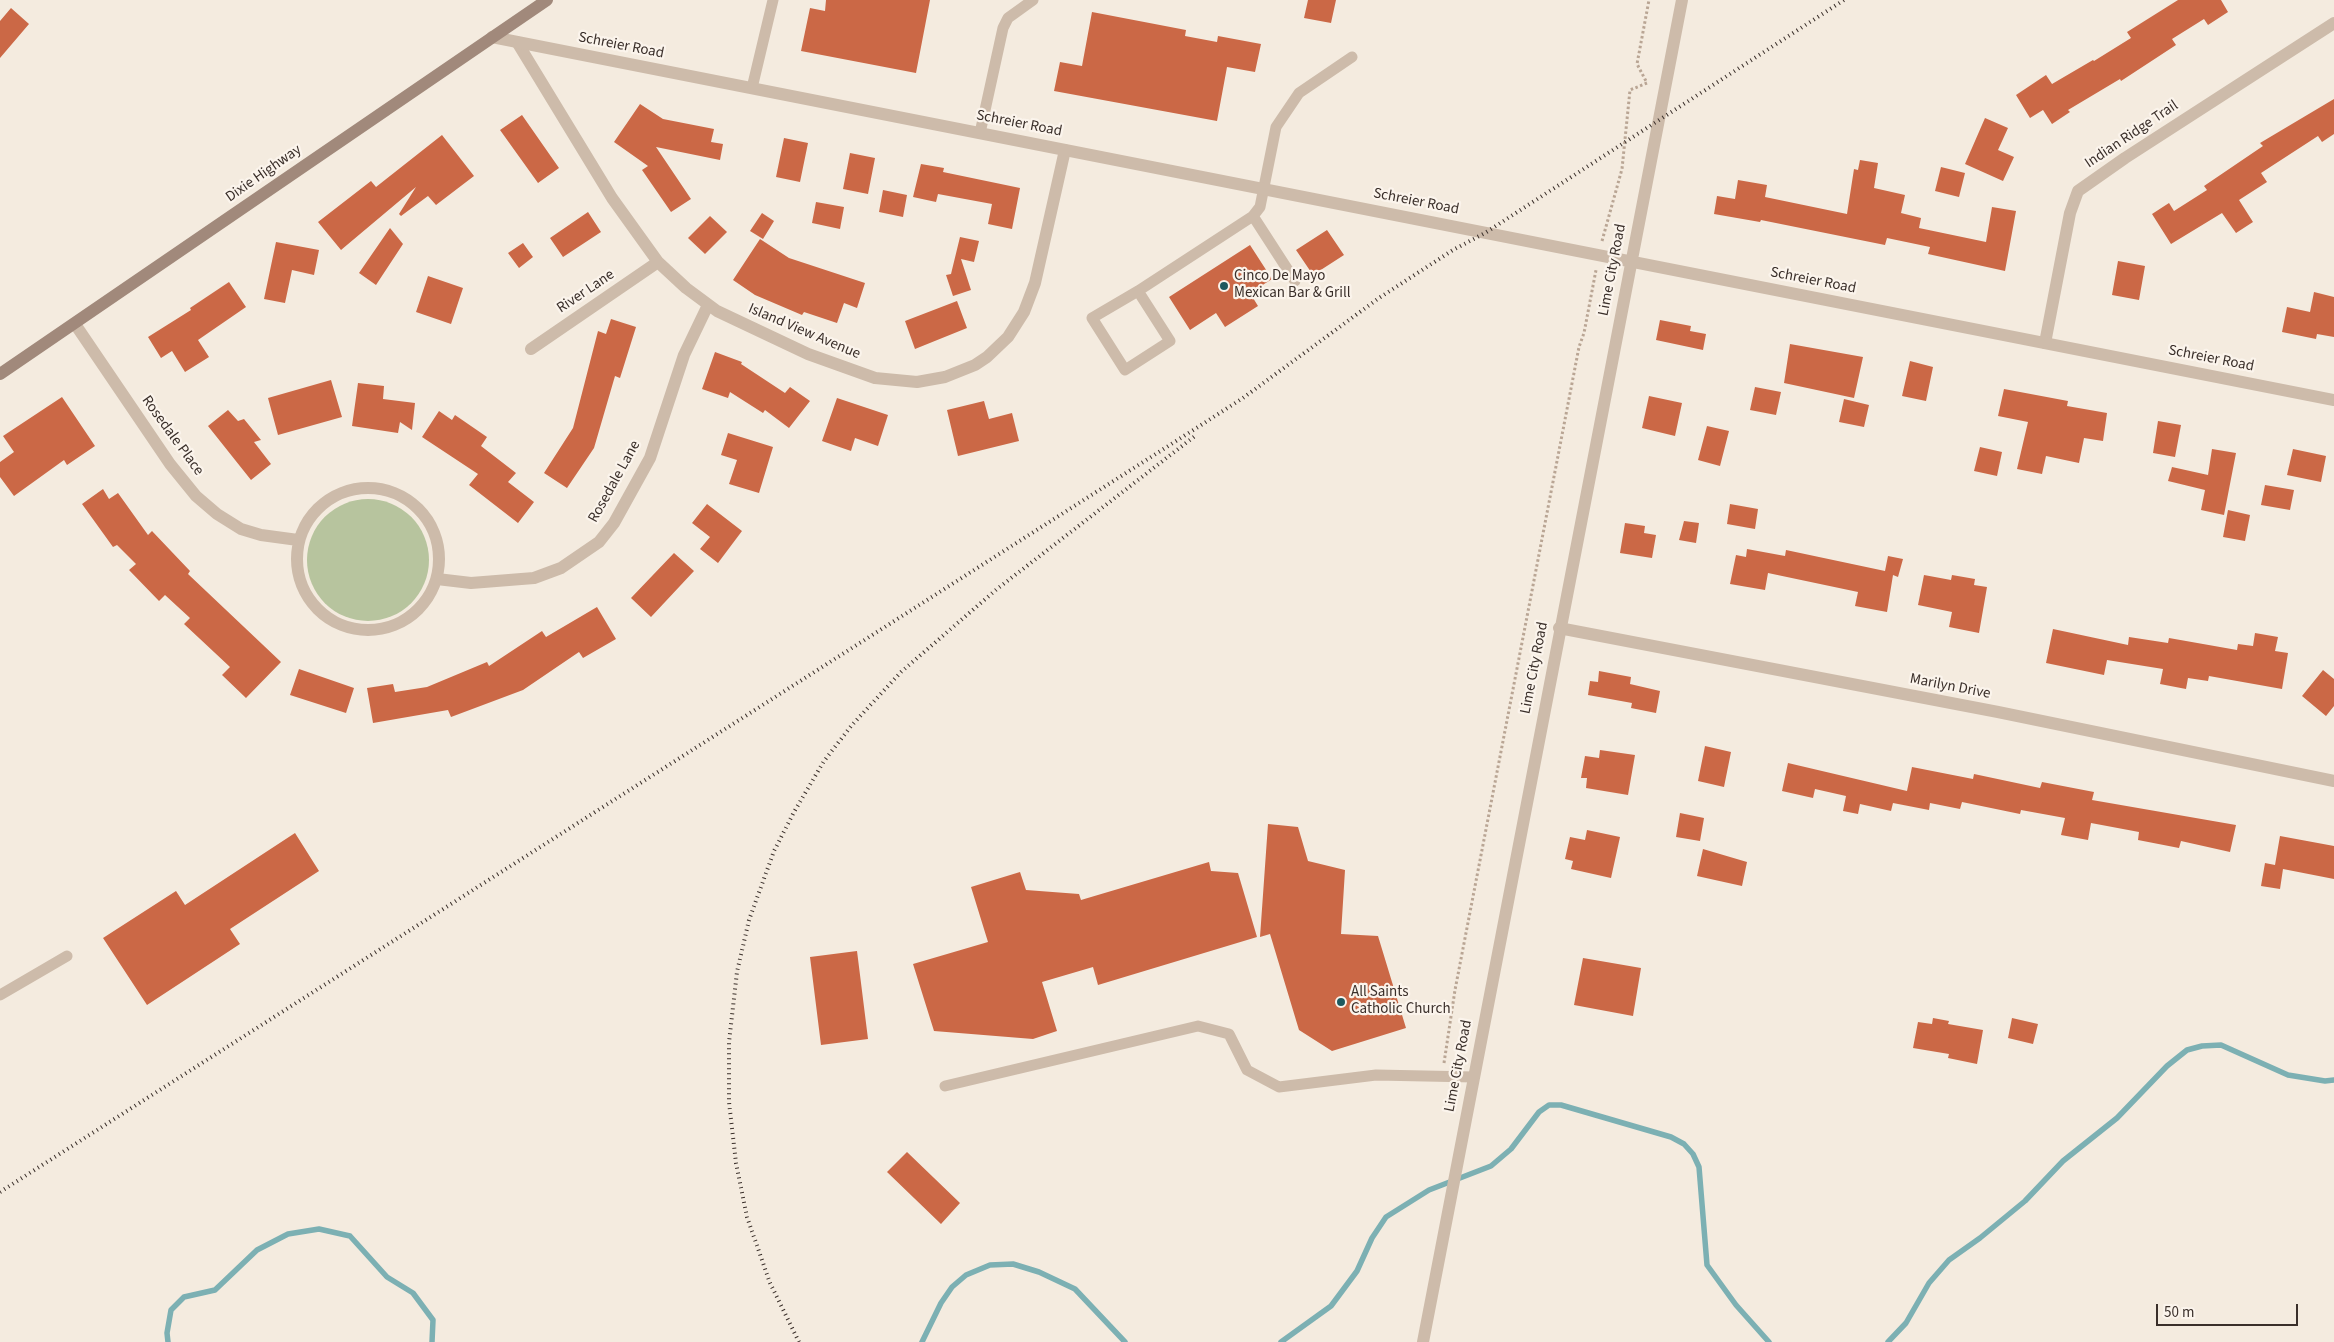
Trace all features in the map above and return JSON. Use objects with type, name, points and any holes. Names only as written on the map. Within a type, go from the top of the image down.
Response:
[{"type":"main road","name":"Dixie Highway","points":[[0,374],[547,0]]},
{"type":"street","name":"Lime City Road","points":[[1423,1342],[1559,628],[1682,0]]},
{"type":"street","name":"Indian Ridge Trail","points":[[2045,343],[2070,213],[2078,191],[2125,158],[2334,23]]},
{"type":"street","name":"Schreier Road","points":[[492,37],[2334,400]]},
{"type":"street","name":"Island View Avenue","points":[[517,42],[612,198],[658,262],[717,312],[808,354],[848,370],[875,378],[917,382],[945,377],[975,365],[998,348],[1008,337],[1024,312],[1035,284],[1065,150]]},
{"type":"street","name":"River Lane","points":[[531,349],[658,262]]},
{"type":"street","name":"Rosedale Lane","points":[[437,579],[471,583],[534,578],[561,568],[599,542],[614,523],[650,458],[684,355],[708,305]]},
{"type":"street","name":"Rosedale Place","points":[[75,324],[170,464],[196,496],[217,514],[241,529],[261,535],[298,540]]},
{"type":"street","points":[[372,487],[388,490],[406,498],[420,510],[430,523],[439,548],[440,561],[437,579],[427,599],[405,620],[390,627],[376,630],[347,627],[333,622],[311,603],[298,575],[296,562],[298,540],[321,504],[332,496],[346,490],[372,487]]},
{"type":"street","name":"Marilyn Drive","points":[[1559,628],[1998,712],[2334,781]]},
{"type":"lane","points":[[752,88],[773,0]]},
{"type":"lane","points":[[980,133],[1003,28],[1008,18],[1033,0]]},
{"type":"lane","points":[[1138,291],[1170,341],[1125,370],[1092,318],[1138,291],[1253,216],[1260,207],[1276,127],[1299,93],[1352,57]]},
{"type":"lane","points":[[1253,216],[1295,281]]},
{"type":"lane","points":[[0,995],[67,956]]},
{"type":"lane","points":[[945,1086],[1198,1026],[1229,1034],[1247,1070],[1279,1087],[1376,1075],[1474,1077]]},
{"type":"path","points":[[1442,1076],[1455,990],[1579,347],[1584,333],[1598,255],[1622,170],[1630,90],[1647,83],[1637,64],[1649,0]]},
{"type":"green space","points":[[368,499],[391,503],[411,517],[425,537],[429,560],[425,583],[411,603],[391,617],[368,621],[345,617],[325,603],[311,583],[307,560],[311,537],[325,517],[345,503]]},
{"type":"building","points":[[826,0],[930,0],[916,73],[801,51],[810,8],[825,11]]},
{"type":"building","points":[[1308,0],[1336,0],[1331,23],[1304,18]]},
{"type":"building","points":[[2178,0],[2221,0],[2228,12],[2208,25],[2204,19],[2172,39],[2176,45],[2121,81],[2120,79],[2068,110],[2070,112],[2052,124],[2043,110],[2030,118],[2016,95],[2046,75],[2052,84],[2094,61],[2131,38],[2127,32]]},
{"type":"building","points":[[11,8],[29,24],[0,58],[0,21]]},
{"type":"building","points":[[1092,12],[1186,30],[1185,36],[1217,42],[1218,36],[1261,44],[1255,72],[1227,67],[1217,121],[1054,91],[1060,62],[1082,66]]},
{"type":"building","points":[[2334,99],[2334,134],[2322,142],[2318,136],[2261,173],[2267,182],[2239,200],[2253,222],[2236,233],[2222,213],[2171,244],[2152,214],[2169,203],[2174,211],[2207,190],[2204,186],[2263,146],[2260,143]]},
{"type":"building","points":[[640,104],[663,119],[714,129],[711,142],[723,144],[720,160],[656,147],[691,199],[671,212],[642,170],[648,166],[614,142]]},
{"type":"building","points":[[522,115],[559,168],[538,183],[500,130]]},
{"type":"building","points":[[1985,118],[2008,128],[1998,150],[2014,157],[2003,181],[1965,164]]},
{"type":"building","points":[[442,135],[474,176],[436,205],[428,196],[401,216],[399,214],[416,187],[341,250],[318,222],[371,181],[376,187]]},
{"type":"building","points":[[784,138],[808,143],[800,182],[776,177]]},
{"type":"building","points":[[850,153],[875,158],[868,194],[843,189]]},
{"type":"building","points":[[1860,160],[1878,163],[1874,188],[1905,195],[1901,213],[1921,218],[1919,228],[1986,242],[1992,207],[2016,211],[2005,271],[1928,254],[1930,247],[1887,238],[1885,245],[1761,220],[1760,222],[1714,214],[1717,196],[1735,199],[1738,180],[1767,185],[1765,197],[1847,214],[1854,169],[1858,170]]},
{"type":"building","points":[[921,164],[944,168],[943,172],[1020,188],[1012,229],[988,224],[992,204],[938,194],[936,202],[913,197]]},
{"type":"building","points":[[1941,167],[1965,173],[1959,197],[1935,191]]},
{"type":"building","points":[[883,190],[907,195],[903,217],[879,212]]},
{"type":"building","points":[[816,202],[844,207],[840,229],[812,223]]},
{"type":"building","points":[[588,212],[601,232],[563,257],[550,238]]},
{"type":"building","points":[[762,213],[774,221],[763,239],[750,231]]},
{"type":"building","points":[[710,216],[727,232],[705,254],[688,238]]},
{"type":"building","points":[[390,228],[403,244],[376,285],[359,273]]},
{"type":"building","points":[[1327,230],[1344,255],[1313,275],[1296,250]]},
{"type":"building","points":[[960,237],[979,241],[974,262],[961,259],[971,290],[953,296],[946,275],[951,274]]},
{"type":"building","points":[[760,239],[789,258],[865,283],[857,308],[844,303],[837,323],[804,312],[802,315],[755,295],[733,280]]},
{"type":"building","points":[[276,242],[319,250],[314,275],[292,270],[285,303],[264,299]]},
{"type":"building","points":[[523,243],[533,257],[519,268],[508,253]]},
{"type":"building","name":"Cinco De Mayo Mexican Bar & Grill","points":[[1250,245],[1272,279],[1250,293],[1258,306],[1225,327],[1216,313],[1190,330],[1169,297]]},
{"type":"building","points":[[2118,261],[2145,266],[2139,300],[2112,295]]},
{"type":"building","points":[[428,276],[463,288],[451,324],[416,312]]},
{"type":"building","points":[[229,282],[246,307],[198,340],[209,357],[185,372],[172,351],[161,358],[148,337],[191,310],[190,308]]},
{"type":"building","points":[[2314,292],[2334,297],[2334,337],[2317,334],[2316,339],[2282,332],[2287,307],[2310,312]]},
{"type":"building","points":[[957,301],[967,328],[915,349],[905,321]]},
{"type":"building","points":[[611,319],[636,327],[620,378],[615,376],[594,448],[567,488],[544,473],[573,428],[598,331],[606,334]]},
{"type":"building","points":[[1660,320],[1691,326],[1690,331],[1706,334],[1703,350],[1656,340]]},
{"type":"building","points":[[1790,344],[1863,357],[1854,398],[1784,383]]},
{"type":"building","points":[[715,352],[742,362],[741,364],[785,393],[790,387],[810,401],[789,428],[765,410],[763,413],[730,392],[728,398],[702,389]]},
{"type":"building","points":[[1910,361],[1933,367],[1926,401],[1902,396]]},
{"type":"building","points":[[331,380],[342,417],[278,435],[268,398]]},
{"type":"building","points":[[358,383],[384,386],[383,399],[415,403],[412,430],[400,422],[398,433],[352,426]]},
{"type":"building","points":[[1755,387],[1781,392],[1776,415],[1750,410]]},
{"type":"building","points":[[2004,389],[2068,401],[2067,406],[2107,413],[2103,441],[2084,438],[2079,463],[2046,456],[2042,474],[2017,469],[2028,422],[1998,416]]},
{"type":"building","points":[[1649,396],[1682,403],[1675,436],[1642,428]]},
{"type":"building","points":[[62,397],[95,446],[67,465],[64,460],[14,496],[0,477],[0,462],[14,452],[3,436]]},
{"type":"building","points":[[837,398],[888,415],[878,446],[855,438],[851,451],[822,441]]},
{"type":"building","points":[[1844,399],[1869,405],[1864,427],[1839,422]]},
{"type":"building","points":[[984,401],[989,419],[1012,413],[1019,441],[958,456],[947,410]]},
{"type":"building","points":[[228,410],[238,421],[244,419],[261,440],[254,442],[271,464],[251,480],[208,426]]},
{"type":"building","points":[[439,411],[452,420],[455,415],[487,437],[481,446],[516,473],[508,482],[534,502],[518,523],[469,485],[478,474],[422,437]]},
{"type":"building","points":[[2158,421],[2181,425],[2175,457],[2153,453]]},
{"type":"building","points":[[1707,426],[1729,431],[1720,466],[1698,460]]},
{"type":"building","points":[[728,433],[773,447],[759,493],[729,484],[737,460],[721,455]]},
{"type":"building","points":[[1980,447],[2002,452],[1997,476],[1974,471]]},
{"type":"building","points":[[2212,449],[2236,453],[2224,515],[2201,510],[2205,490],[2168,481],[2172,467],[2208,475]]},
{"type":"building","points":[[2293,449],[2326,456],[2321,482],[2287,475]]},
{"type":"building","points":[[2265,485],[2294,490],[2290,510],[2261,505]]},
{"type":"building","points":[[103,489],[109,499],[118,493],[148,535],[152,531],[190,571],[188,574],[281,662],[246,698],[222,675],[230,667],[184,624],[190,618],[165,595],[159,601],[129,570],[136,564],[117,545],[113,547],[82,504]]},
{"type":"building","points":[[707,504],[742,531],[718,563],[700,549],[710,537],[692,523]]},
{"type":"building","points":[[1730,504],[1758,509],[1755,529],[1727,524]]},
{"type":"building","points":[[2228,510],[2250,515],[2245,541],[2223,537]]},
{"type":"building","points":[[1684,521],[1699,523],[1696,543],[1679,540]]},
{"type":"building","points":[[1625,523],[1645,526],[1644,533],[1656,535],[1652,558],[1620,553]]},
{"type":"building","points":[[1747,549],[1785,556],[1786,550],[1885,571],[1888,556],[1903,559],[1898,577],[1893,575],[1887,612],[1855,606],[1858,592],[1768,573],[1765,590],[1730,584],[1736,555],[1746,557]]},
{"type":"building","points":[[674,553],[694,571],[651,617],[631,598]]},
{"type":"building","points":[[1924,575],[1951,580],[1952,575],[1975,579],[1974,585],[1987,587],[1979,633],[1949,627],[1952,612],[1918,605]]},
{"type":"building","points":[[597,607],[616,639],[583,658],[579,652],[523,690],[451,717],[448,710],[373,723],[367,688],[393,684],[395,692],[427,687],[487,662],[489,666],[542,631],[546,637]]},
{"type":"building","points":[[2053,629],[2128,645],[2129,637],[2168,643],[2169,638],[2237,650],[2238,644],[2253,646],[2255,633],[2278,637],[2275,651],[2288,653],[2282,689],[2209,676],[2208,681],[2188,678],[2186,689],[2160,684],[2163,669],[2107,660],[2104,675],[2046,663]]},
{"type":"building","points":[[299,669],[354,688],[346,713],[290,695]]},
{"type":"building","points":[[2323,670],[2334,679],[2334,706],[2326,716],[2302,696]]},
{"type":"building","points":[[1599,671],[1631,677],[1630,684],[1660,691],[1656,713],[1631,708],[1632,703],[1588,695],[1590,681],[1598,682]]},
{"type":"building","points":[[1705,746],[1731,752],[1724,787],[1698,781]]},
{"type":"building","points":[[1600,750],[1635,755],[1628,795],[1586,788],[1587,778],[1581,778],[1585,756],[1599,758]]},
{"type":"building","points":[[1788,763],[1907,791],[1912,767],[1973,779],[1974,774],[2040,788],[2042,782],[2094,792],[2092,800],[2236,825],[2230,852],[2181,841],[2179,848],[2138,840],[2139,832],[2091,823],[2088,840],[2061,835],[2065,818],[2021,810],[2020,814],[1962,802],[1960,809],[1930,803],[1929,810],[1893,803],[1891,811],[1860,804],[1858,814],[1843,811],[1846,796],[1815,789],[1813,798],[1782,791]]},
{"type":"building","points":[[1680,813],[1704,818],[1700,841],[1676,837]]},
{"type":"building","points":[[1268,824],[1298,827],[1308,861],[1345,870],[1341,934],[1378,936],[1406,1028],[1332,1051],[1299,1030],[1270,934],[1260,937]]},
{"type":"building","points":[[1587,830],[1620,837],[1611,878],[1571,869],[1573,861],[1565,859],[1570,837],[1585,840]]},
{"type":"building","points":[[295,833],[319,871],[230,929],[240,944],[147,1005],[103,938],[176,891],[185,905]]},
{"type":"building","points":[[2280,836],[2334,846],[2334,879],[2283,869],[2280,889],[2261,886],[2265,863],[2275,865]]},
{"type":"building","points":[[1703,849],[1747,862],[1742,886],[1697,876]]},
{"type":"building","points":[[1209,862],[1211,871],[1238,873],[1257,937],[1098,985],[1093,967],[1042,982],[1057,1031],[1033,1039],[934,1031],[913,964],[988,942],[971,887],[1020,872],[1026,890],[1079,894],[1081,900]]},
{"type":"building","points":[[857,951],[868,1039],[821,1045],[810,957]]},
{"type":"building","points":[[1583,958],[1641,968],[1633,1016],[1574,1005]]},
{"type":"building","points":[[1933,1018],[1949,1021],[1948,1024],[1983,1030],[1977,1064],[1948,1058],[1949,1054],[1913,1048],[1918,1022],[1932,1024]]},
{"type":"building","points":[[2012,1018],[2038,1024],[2033,1044],[2008,1038]]},
{"type":"building","points":[[907,1152],[960,1203],[941,1224],[887,1172]]},
{"type":"waterway","points":[[1888,1342],[1906,1323],[1929,1283],[1949,1260],[1980,1238],[2025,1201],[2063,1161],[2117,1118],[2167,1066],[2187,1050],[2202,1046],[2221,1045],[2288,1075],[2325,1081],[2334,1080]]},
{"type":"waterway","points":[[1281,1342],[1331,1306],[1357,1271],[1372,1238],[1386,1217],[1429,1190],[1491,1166],[1511,1149],[1539,1112],[1549,1105],[1561,1105],[1671,1137],[1684,1144],[1693,1154],[1699,1167],[1707,1265],[1736,1305],[1769,1342]]},
{"type":"waterway","points":[[168,1342],[167,1333],[171,1310],[184,1297],[215,1290],[257,1250],[288,1234],[319,1229],[350,1236],[387,1277],[413,1293],[433,1320],[432,1342]]},
{"type":"waterway","points":[[922,1342],[941,1303],[952,1287],[966,1275],[990,1265],[1013,1264],[1039,1272],[1075,1289],[1125,1342]]},
{"type":"railway","points":[[0,1192],[1243,398],[1379,298],[1453,250],[1485,233],[1844,0]]},
{"type":"railway","points":[[799,1342],[770,1283],[747,1217],[736,1163],[729,1102],[729,1042],[737,972],[749,920],[774,851],[824,761],[852,725],[901,672],[997,589],[1195,436]]},
{"type":"place","name":"Cinco De Mayo Mexican Bar & Grill","points":[[1224,286]]},
{"type":"place","name":"All Saints Catholic Church","points":[[1341,1002]]}]
